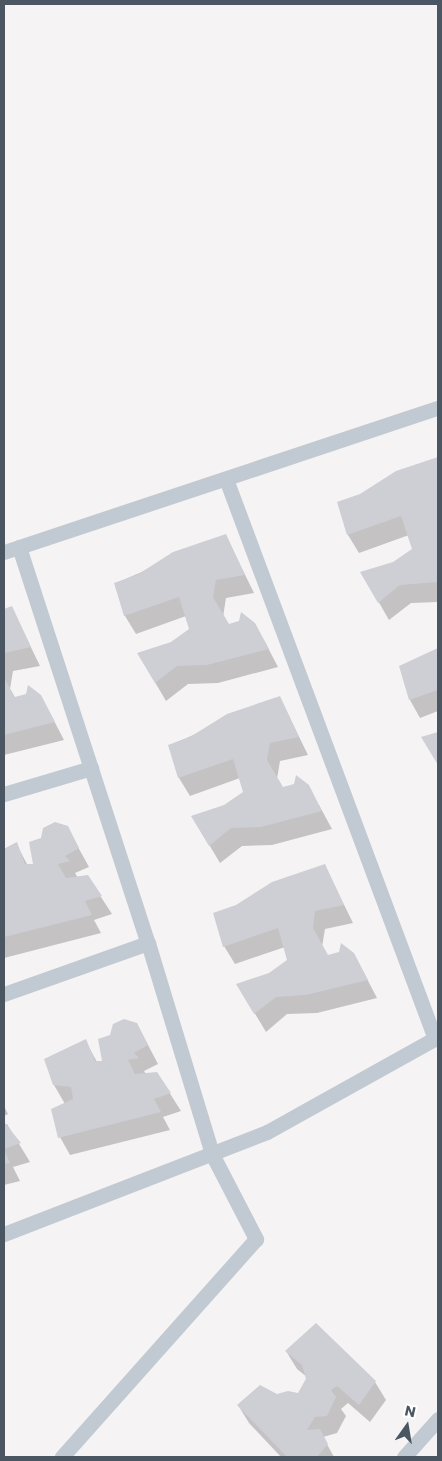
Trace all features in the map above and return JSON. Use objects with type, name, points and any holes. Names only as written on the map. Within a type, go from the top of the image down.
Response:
[{"type":"lane","points":[[4,552],[438,408]]},
{"type":"lane","points":[[4,1234],[267,1132],[437,1038],[226,479]]},
{"type":"lane","points":[[19,548],[148,944],[212,1154],[256,1239],[62,1457]]},
{"type":"lane","points":[[4,794],[91,768]]},
{"type":"lane","points":[[4,994],[148,944]]},
{"type":"lane","points":[[404,1457],[438,1419]]},
{"type":"building","points":[[438,457],[438,582],[400,585],[378,603],[360,572],[393,562],[412,549],[401,516],[347,535],[337,502],[360,494],[396,471]]},
{"type":"building","points":[[226,534],[245,575],[216,580],[213,597],[229,624],[239,621],[241,612],[255,623],[269,649],[207,665],[177,666],[155,683],[137,653],[171,642],[189,629],[179,597],[124,616],[114,583],[137,575],[173,552]]},
{"type":"building","points":[[12,606],[31,647],[4,653],[4,609]]},
{"type":"building","points":[[438,648],[438,690],[409,700],[399,666]]},
{"type":"building","points":[[4,678],[15,697],[26,694],[28,685],[41,695],[55,722],[4,735]]},
{"type":"building","points":[[280,696],[299,737],[270,743],[267,760],[283,787],[294,784],[296,775],[309,785],[322,811],[261,827],[231,828],[209,846],[191,816],[224,805],[243,792],[233,759],[178,778],[168,745],[190,737],[227,714]]},
{"type":"building","points":[[438,732],[438,765],[421,737]]},
{"type":"building","points":[[55,822],[68,826],[79,848],[65,856],[70,861],[58,864],[66,878],[88,875],[102,896],[85,901],[92,915],[4,937],[4,849],[17,842],[25,864],[33,864],[29,842],[41,838],[43,828]]},
{"type":"building","points":[[325,864],[344,905],[315,911],[313,928],[328,955],[339,952],[341,943],[354,953],[368,980],[306,995],[276,997],[254,1014],[236,984],[269,973],[287,960],[278,928],[223,947],[213,913],[236,905],[272,882]]},
{"type":"building","points":[[124,1019],[137,1023],[148,1045],[134,1053],[139,1058],[128,1060],[135,1074],[157,1072],[171,1093],[154,1099],[161,1112],[58,1138],[51,1109],[73,1099],[71,1087],[53,1085],[44,1059],[86,1039],[95,1061],[102,1061],[98,1039],[110,1035],[113,1024]]},
{"type":"building","points":[[4,1122],[21,1143],[4,1149]]},
{"type":"building","points":[[4,1149],[10,1163],[4,1164]]},
{"type":"building","points":[[316,1323],[376,1381],[359,1405],[337,1386],[331,1390],[336,1397],[327,1416],[315,1417],[307,1430],[320,1429],[328,1444],[317,1457],[287,1457],[237,1405],[260,1385],[277,1394],[288,1391],[298,1393],[306,1379],[302,1365],[285,1351]]}]
